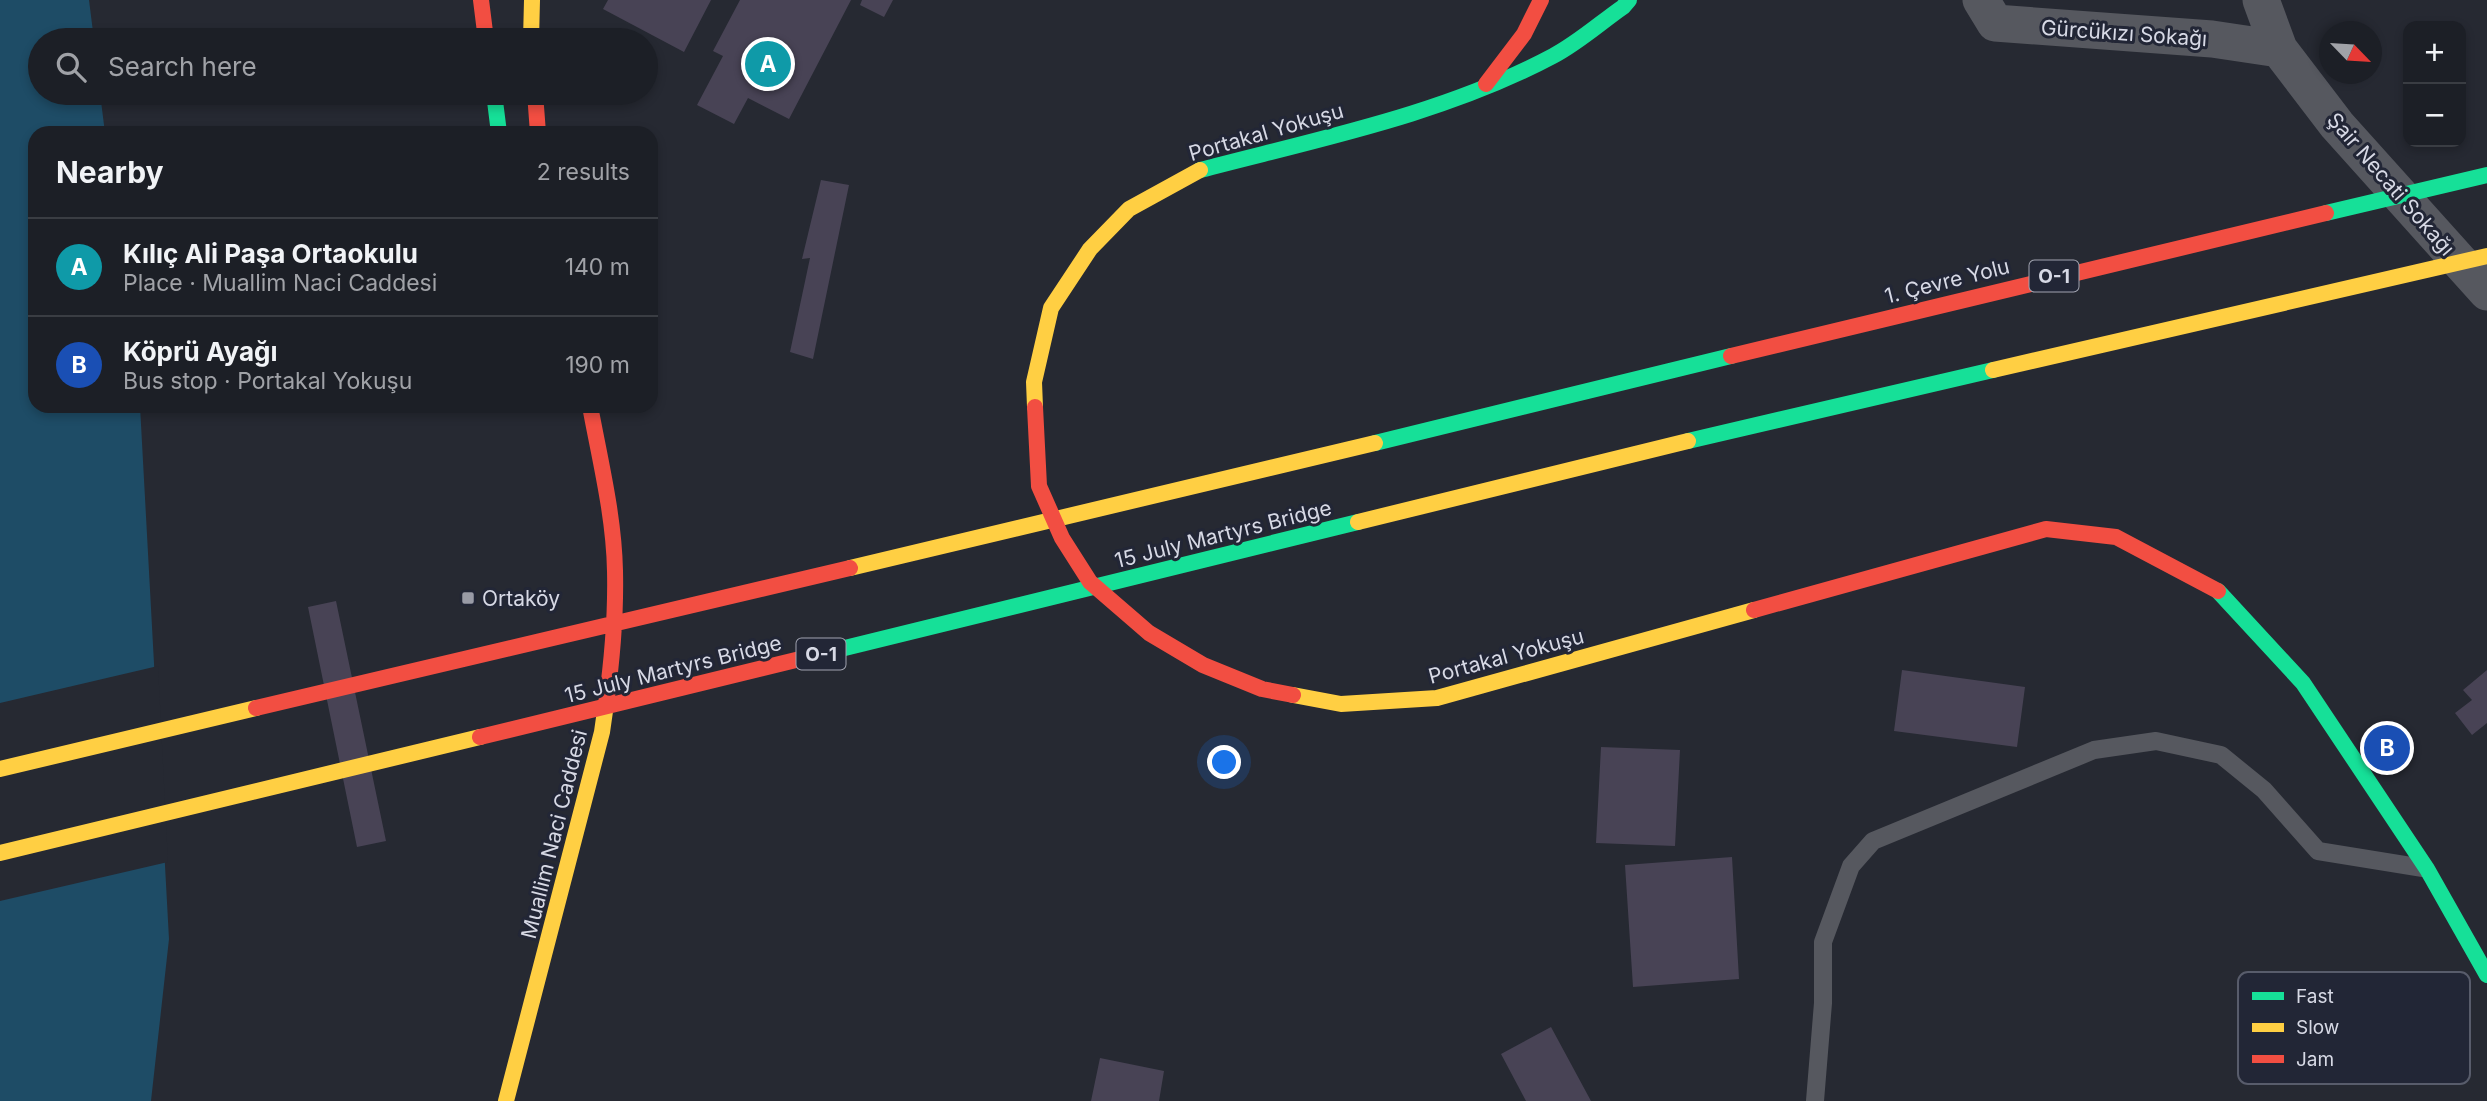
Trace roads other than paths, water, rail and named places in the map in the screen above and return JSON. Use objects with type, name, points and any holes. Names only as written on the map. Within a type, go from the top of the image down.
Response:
[{"type":"main road","points":[[481,0],[484,28]]},
{"type":"main road","points":[[531,28],[532,0]]},
{"type":"main road","points":[[1483,88],[1534,19],[1541,0]]},
{"type":"main road","name":"Portakal Yokuşu","points":[[1629,0],[1555,55],[1483,88],[1385,121],[1196,171],[1129,209],[1090,249],[1051,308],[1034,382],[1039,486],[1062,538],[1090,582],[1149,634],[1203,665],[1262,689],[1341,704],[1437,698],[2046,529],[2116,537],[2216,589],[2303,683],[2427,869],[2487,975]]},
{"type":"main road","points":[[496,105],[498,126]]},
{"type":"main road","points":[[536,105],[537,126]]},
{"type":"main road","name":"1. Çevre Yolu","points":[[0,769],[2487,175]]},
{"type":"main road","name":"15 July Martyrs Bridge","points":[[0,853],[1640,452],[2487,256]]},
{"type":"main road","name":"Muallim Naci Caddesi","points":[[506,1101],[603,733],[611,669],[615,569],[607,499],[591,413]]},
{"type":"street","name":"Gürcükızı Sokağı","points":[[1980,0],[1995,23],[2212,39],[2279,49]]},
{"type":"street","name":"Şair Necati Sokağı","points":[[2261,0],[2279,49],[2337,125],[2487,292]]},
{"type":"lane","points":[[1815,1101],[1823,1003],[1823,942],[1851,866],[1873,841],[2094,750],[2156,741],[2221,755],[2264,790],[2318,851],[2427,869]]},
{"type":"water","points":[[0,0],[89,0],[92,28],[28,28],[28,105],[102,105],[104,126],[28,126],[28,413],[140,413],[169,939],[151,1101],[0,1101]]},
{"type":"place","name":"Kılıç Ali Paşa Ortaokulu","points":[[768,64]]},
{"type":"place","name":"Ortaköy","points":[[468,598]]},
{"type":"place","name":"Köprü Ayağı","points":[[2387,748]]}]
